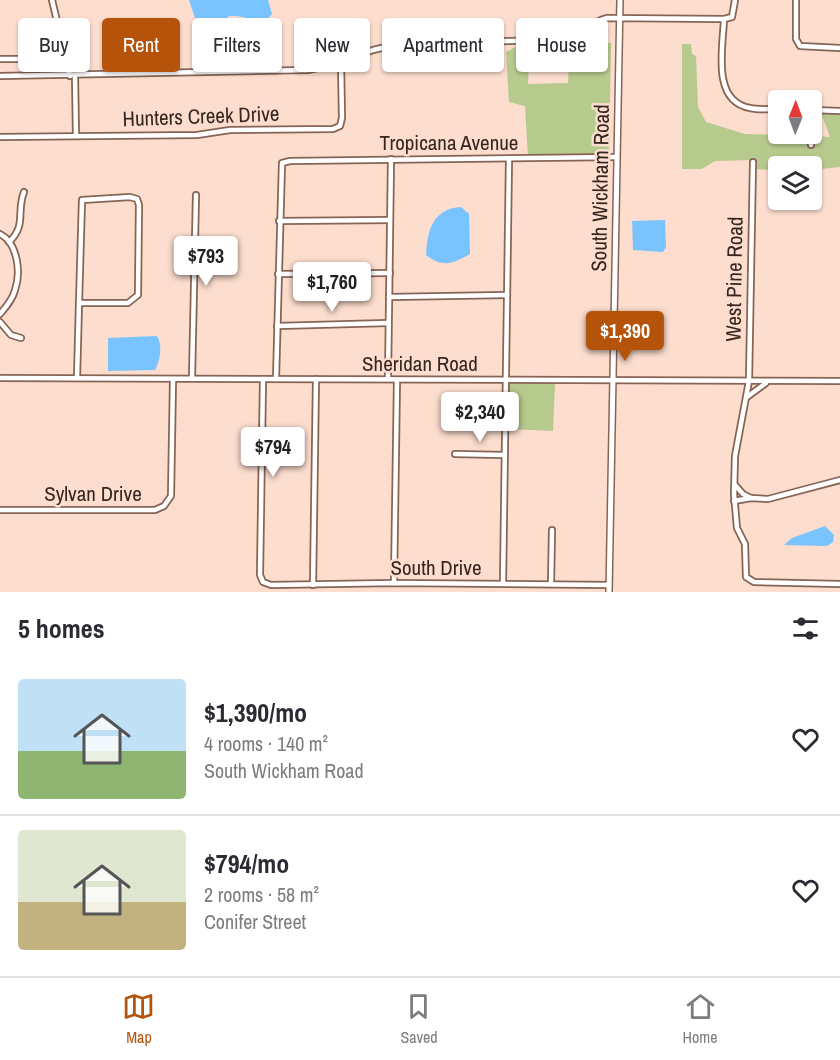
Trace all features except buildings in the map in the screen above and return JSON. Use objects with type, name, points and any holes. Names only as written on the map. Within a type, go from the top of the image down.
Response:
[{"type":"main road","name":"South Wickham Road","points":[[609,592],[620,0]]},
{"type":"street","points":[[52,0],[57,18]]},
{"type":"street","points":[[370,51],[403,44],[565,40],[580,35],[596,20],[620,18],[724,19],[732,17],[735,0]]},
{"type":"street","points":[[796,0],[796,39],[800,46],[840,48]]},
{"type":"street","points":[[724,19],[723,75],[728,95],[737,103],[750,108],[768,109]]},
{"type":"street","points":[[0,59],[18,59]]},
{"type":"street","points":[[72,72],[76,136]]},
{"type":"street","points":[[0,76],[294,72]]},
{"type":"street","name":"Hunters Creek Drive","points":[[0,137],[196,135],[230,130],[333,129],[340,126],[342,118],[341,72]]},
{"type":"street","points":[[822,110],[840,111]]},
{"type":"street","name":"Tropicana Avenue","points":[[279,220],[282,163],[291,160],[617,157]]},
{"type":"street","points":[[388,379],[391,159]]},
{"type":"street","points":[[503,583],[509,159]]},
{"type":"street","name":"West Pine Road","points":[[753,162],[749,381],[735,456],[734,484],[737,528],[746,544],[746,572],[749,579],[754,582],[840,584]]},
{"type":"street","points":[[9,242],[20,230],[21,200],[24,192]]},
{"type":"street","points":[[192,378],[196,195]]},
{"type":"street","points":[[77,378],[79,303],[82,200],[130,197],[137,199],[138,295],[128,303],[79,303]]},
{"type":"street","points":[[276,379],[279,220],[390,220]]},
{"type":"street","points":[[0,234],[9,242],[18,267],[16,290],[0,314]]},
{"type":"street","points":[[278,274],[390,273]]},
{"type":"street","points":[[389,297],[507,295]]},
{"type":"street","points":[[0,322],[11,335],[21,338]]},
{"type":"street","points":[[277,326],[388,324]]},
{"type":"street","name":"Sheridan Road","points":[[0,378],[840,381]]},
{"type":"street","name":"South Drive","points":[[263,379],[260,575],[264,582],[271,585],[394,583],[609,585]]},
{"type":"street","points":[[313,585],[316,379]]},
{"type":"street","name":"Sylvan Drive","points":[[0,510],[154,510],[164,506],[171,496],[173,380]]},
{"type":"street","points":[[394,583],[397,380]]},
{"type":"street","points":[[747,397],[769,381]]},
{"type":"street","points":[[455,454],[504,454]]},
{"type":"street","points":[[734,501],[751,498],[768,499],[840,480]]},
{"type":"street","points":[[734,484],[743,494],[751,498]]},
{"type":"street","points":[[551,584],[552,530]]},
{"type":"green space","points":[[608,43],[611,43],[609,157],[528,157],[525,106],[509,102],[506,52],[516,47],[516,72],[528,72],[528,84],[568,83],[568,72],[608,72]]},
{"type":"green space","points":[[682,44],[691,44],[692,54],[696,56],[698,107],[706,122],[745,134],[768,135],[768,144],[809,144],[809,147],[812,147],[812,144],[822,144],[822,137],[830,137],[822,113],[840,113],[840,167],[822,169],[822,156],[768,156],[768,170],[755,169],[755,162],[751,160],[715,161],[702,169],[682,169]]},
{"type":"green space","points":[[509,383],[555,383],[553,431],[507,429]]},
{"type":"water","points":[[189,0],[268,0],[272,14],[269,18],[229,16],[227,18],[195,18]]},
{"type":"water","points":[[461,207],[469,214],[470,254],[448,263],[438,262],[426,255],[430,229],[438,216]]},
{"type":"water","points":[[665,220],[666,247],[663,252],[633,250],[632,221]]},
{"type":"water","points":[[157,336],[160,353],[155,370],[108,371],[108,338]]},
{"type":"water","points":[[825,526],[834,535],[833,542],[827,546],[784,545],[792,538]]}]
